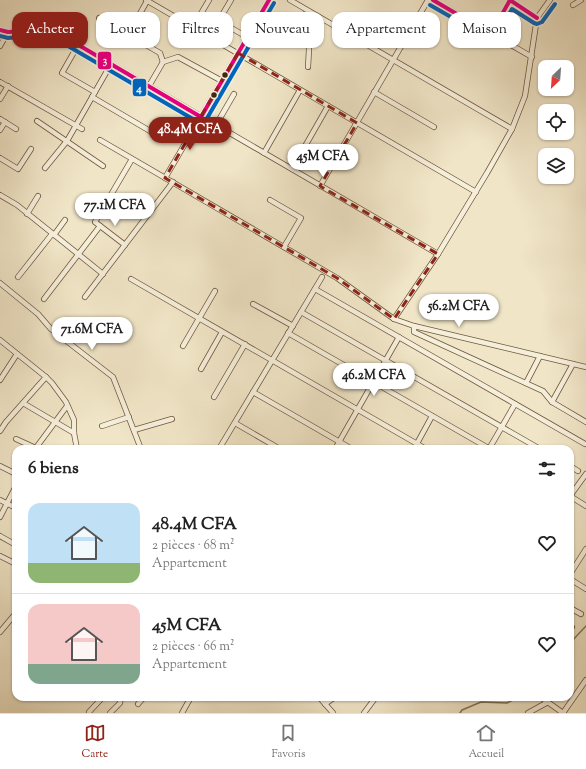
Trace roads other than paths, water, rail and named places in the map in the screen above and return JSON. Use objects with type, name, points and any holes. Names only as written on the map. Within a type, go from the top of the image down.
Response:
[{"type":"street","points":[[140,12],[146,0],[168,13]]},
{"type":"street","points":[[202,12],[209,0]]},
{"type":"street","points":[[224,12],[231,0]]},
{"type":"street","points":[[262,12],[269,0]]},
{"type":"street","points":[[290,0],[306,12]]},
{"type":"street","points":[[320,186],[428,0]]},
{"type":"street","points":[[433,0],[453,12]]},
{"type":"street","points":[[503,12],[510,0],[537,18]]},
{"type":"street","points":[[394,319],[438,254],[512,129],[525,96],[537,18],[550,0]]},
{"type":"street","points":[[573,6],[581,0]]},
{"type":"street","points":[[324,22],[512,129]]},
{"type":"street","points":[[0,30],[12,32]]},
{"type":"street","points":[[0,46],[8,32]]},
{"type":"street","points":[[76,48],[62,73],[95,92]]},
{"type":"street","points":[[83,48],[438,254]]},
{"type":"street","points":[[151,48],[160,53],[163,62]]},
{"type":"street","points":[[228,48],[476,192]]},
{"type":"street","points":[[165,178],[241,48]]},
{"type":"street","points":[[308,67],[310,48]]},
{"type":"street","points":[[516,48],[532,57]]},
{"type":"street","points":[[149,86],[163,62],[178,57],[222,81]]},
{"type":"street","points":[[46,168],[67,142],[111,64]]},
{"type":"street","points":[[0,82],[82,129]]},
{"type":"street","points":[[0,99],[8,86]]},
{"type":"street","points":[[264,153],[300,90]]},
{"type":"street","points":[[374,92],[434,127]]},
{"type":"street","points":[[216,125],[234,94]]},
{"type":"street","points":[[92,97],[150,131]]},
{"type":"street","points":[[292,169],[328,106]]},
{"type":"street","points":[[0,119],[16,129]]},
{"type":"street","points":[[37,120],[103,166]]},
{"type":"street","points":[[0,130],[5,122]]},
{"type":"street","points":[[100,140],[337,278],[394,319],[414,326],[586,367]]},
{"type":"street","points":[[0,158],[18,169],[31,149]]},
{"type":"street","points":[[125,245],[95,222],[132,159]]},
{"type":"street","points":[[85,297],[173,182]]},
{"type":"street","points":[[0,195],[27,214],[103,274]]},
{"type":"street","points":[[27,214],[38,196]]},
{"type":"street","points":[[270,200],[301,218],[284,247]]},
{"type":"street","points":[[18,277],[65,220]]},
{"type":"street","points":[[44,299],[100,226]]},
{"type":"street","points":[[221,445],[322,277]]},
{"type":"street","points":[[131,279],[417,444],[432,416]]},
{"type":"street","points":[[0,283],[38,314],[51,329],[113,377],[140,445]]},
{"type":"street","points":[[315,289],[585,444]]},
{"type":"street","points":[[183,346],[215,291]]},
{"type":"street","points":[[253,304],[293,326]]},
{"type":"street","points":[[301,312],[533,445]]},
{"type":"street","points":[[414,326],[414,332],[543,391],[552,402],[586,422]]},
{"type":"street","points":[[201,369],[222,332]]},
{"type":"street","points":[[288,333],[482,445]]},
{"type":"street","points":[[337,445],[399,337]]},
{"type":"street","points":[[0,340],[52,383],[74,420],[76,445]]},
{"type":"street","points":[[214,397],[245,344]]},
{"type":"street","points":[[1,378],[17,354]]},
{"type":"street","points":[[526,383],[540,356]]},
{"type":"street","points":[[552,402],[573,364]]},
{"type":"street","points":[[0,431],[6,422],[46,377]]},
{"type":"street","points":[[253,392],[346,445]]},
{"type":"street","points":[[23,403],[74,433]]},
{"type":"street","points":[[491,445],[515,404]]},
{"type":"street","points":[[39,445],[67,406]]},
{"type":"street","points":[[102,426],[128,417]]},
{"type":"street","points":[[134,430],[172,419]]},
{"type":"street","points":[[235,423],[273,445]]},
{"type":"street","points":[[16,439],[28,445]]},
{"type":"street","points":[[0,466],[12,472]]},
{"type":"street","points":[[574,468],[578,471]]},
{"type":"street","points":[[574,490],[586,474]]},
{"type":"street","points":[[0,517],[12,494]]},
{"type":"street","points":[[574,498],[586,506]]},
{"type":"street","points":[[0,500],[12,506]]},
{"type":"street","points":[[0,536],[12,542]]},
{"type":"street","points":[[574,568],[586,549]]},
{"type":"street","points":[[0,556],[12,562]]},
{"type":"street","points":[[574,582],[586,589]]},
{"type":"street","points":[[574,610],[581,614]]},
{"type":"street","points":[[0,632],[12,618]]},
{"type":"street","points":[[574,697],[586,680]]},
{"type":"street","points":[[89,712],[99,701]]},
{"type":"street","points":[[110,713],[120,701]]},
{"type":"street","points":[[182,713],[189,701]]},
{"type":"street","points":[[322,701],[333,713]]},
{"type":"street","points":[[325,704],[330,701]]},
{"type":"street","points":[[364,713],[373,701]]},
{"type":"street","points":[[528,713],[548,702],[563,713],[571,701]]},
{"type":"waterway","points":[[574,639],[586,626]]},
{"type":"waterway","points":[[460,713],[462,710],[481,702],[507,703],[511,701]]}]
